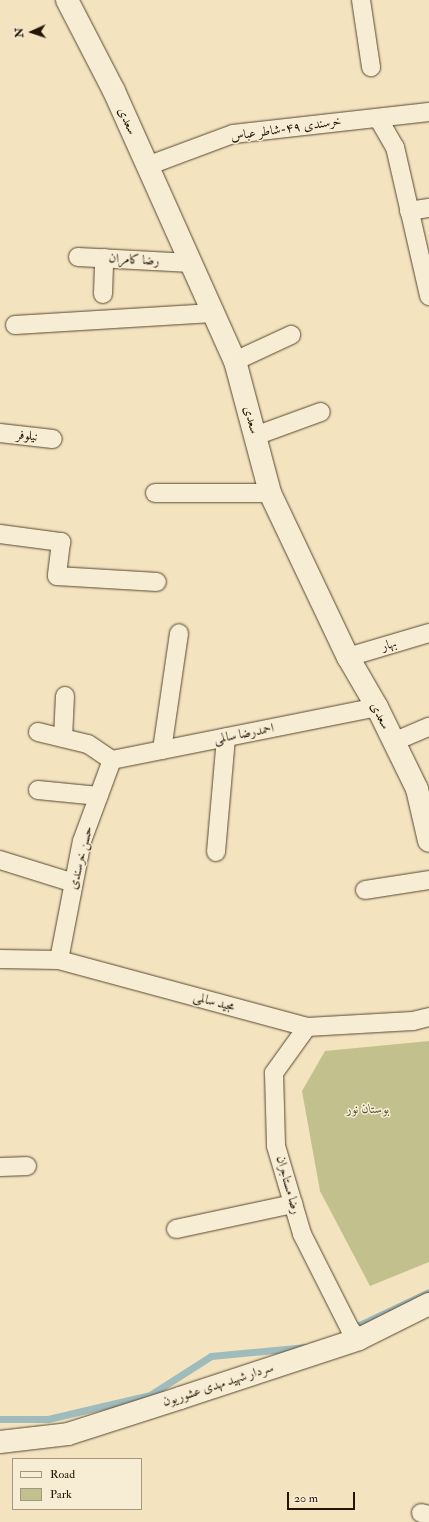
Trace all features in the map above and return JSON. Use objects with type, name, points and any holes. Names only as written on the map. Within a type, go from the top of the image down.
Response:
[{"type":"street","name":"سعدی","points":[[67,0],[114,91],[234,361],[270,493],[348,656],[377,708],[417,789],[428,836]]},
{"type":"street","points":[[361,0],[371,67]]},
{"type":"street","name":"خرسندی ۴۹-شاطر عباس","points":[[147,166],[233,134],[429,112]]},
{"type":"street","points":[[378,118],[395,147],[429,296]]},
{"type":"street","points":[[409,211],[429,208]]},
{"type":"street","name":"رضا کامران","points":[[78,257],[191,263]]},
{"type":"street","points":[[102,294],[104,258]]},
{"type":"street","points":[[15,325],[213,313]]},
{"type":"street","points":[[234,361],[291,335]]},
{"type":"street","points":[[255,436],[321,412]]},
{"type":"street","name":"نیلوفر","points":[[0,433],[53,439]]},
{"type":"street","points":[[155,493],[270,493]]},
{"type":"street","points":[[0,534],[61,542],[57,576],[158,582]]},
{"type":"street","points":[[162,750],[179,633]]},
{"type":"street","name":"بهار","points":[[348,656],[429,633]]},
{"type":"street","points":[[63,738],[65,696]]},
{"type":"street","name":"احمدرضا سالمی","points":[[112,760],[377,708]]},
{"type":"street","points":[[393,742],[429,727]]},
{"type":"street","points":[[38,732],[88,744],[112,760]]},
{"type":"street","points":[[216,852],[226,737]]},
{"type":"street","name":"حسن خرسندی","points":[[59,960],[82,842],[112,760]]},
{"type":"street","points":[[38,790],[99,796]]},
{"type":"street","points":[[0,860],[74,882]]},
{"type":"street","points":[[365,890],[429,880]]},
{"type":"street","name":"مجید سالمی","points":[[0,959],[59,960],[307,1027],[413,1021],[429,1017]]},
{"type":"street","name":"رضا مستاجران","points":[[307,1027],[274,1073],[276,1146],[302,1234],[350,1329],[359,1339]]},
{"type":"street","points":[[0,1167],[27,1166]]},
{"type":"street","points":[[176,1229],[293,1204]]},
{"type":"street","name":"سردار شهید مهدی عشوریون","points":[[0,1442],[68,1434],[359,1339],[429,1304]]},
{"type":"green space","name":"بوستان نور","points":[[429,1041],[429,1262],[370,1286],[320,1191],[302,1091],[325,1051]]},
{"type":"waterway","points":[[351,1329],[429,1292]]},
{"type":"waterway","points":[[0,1419],[48,1419],[150,1395],[211,1356],[307,1347]]}]
